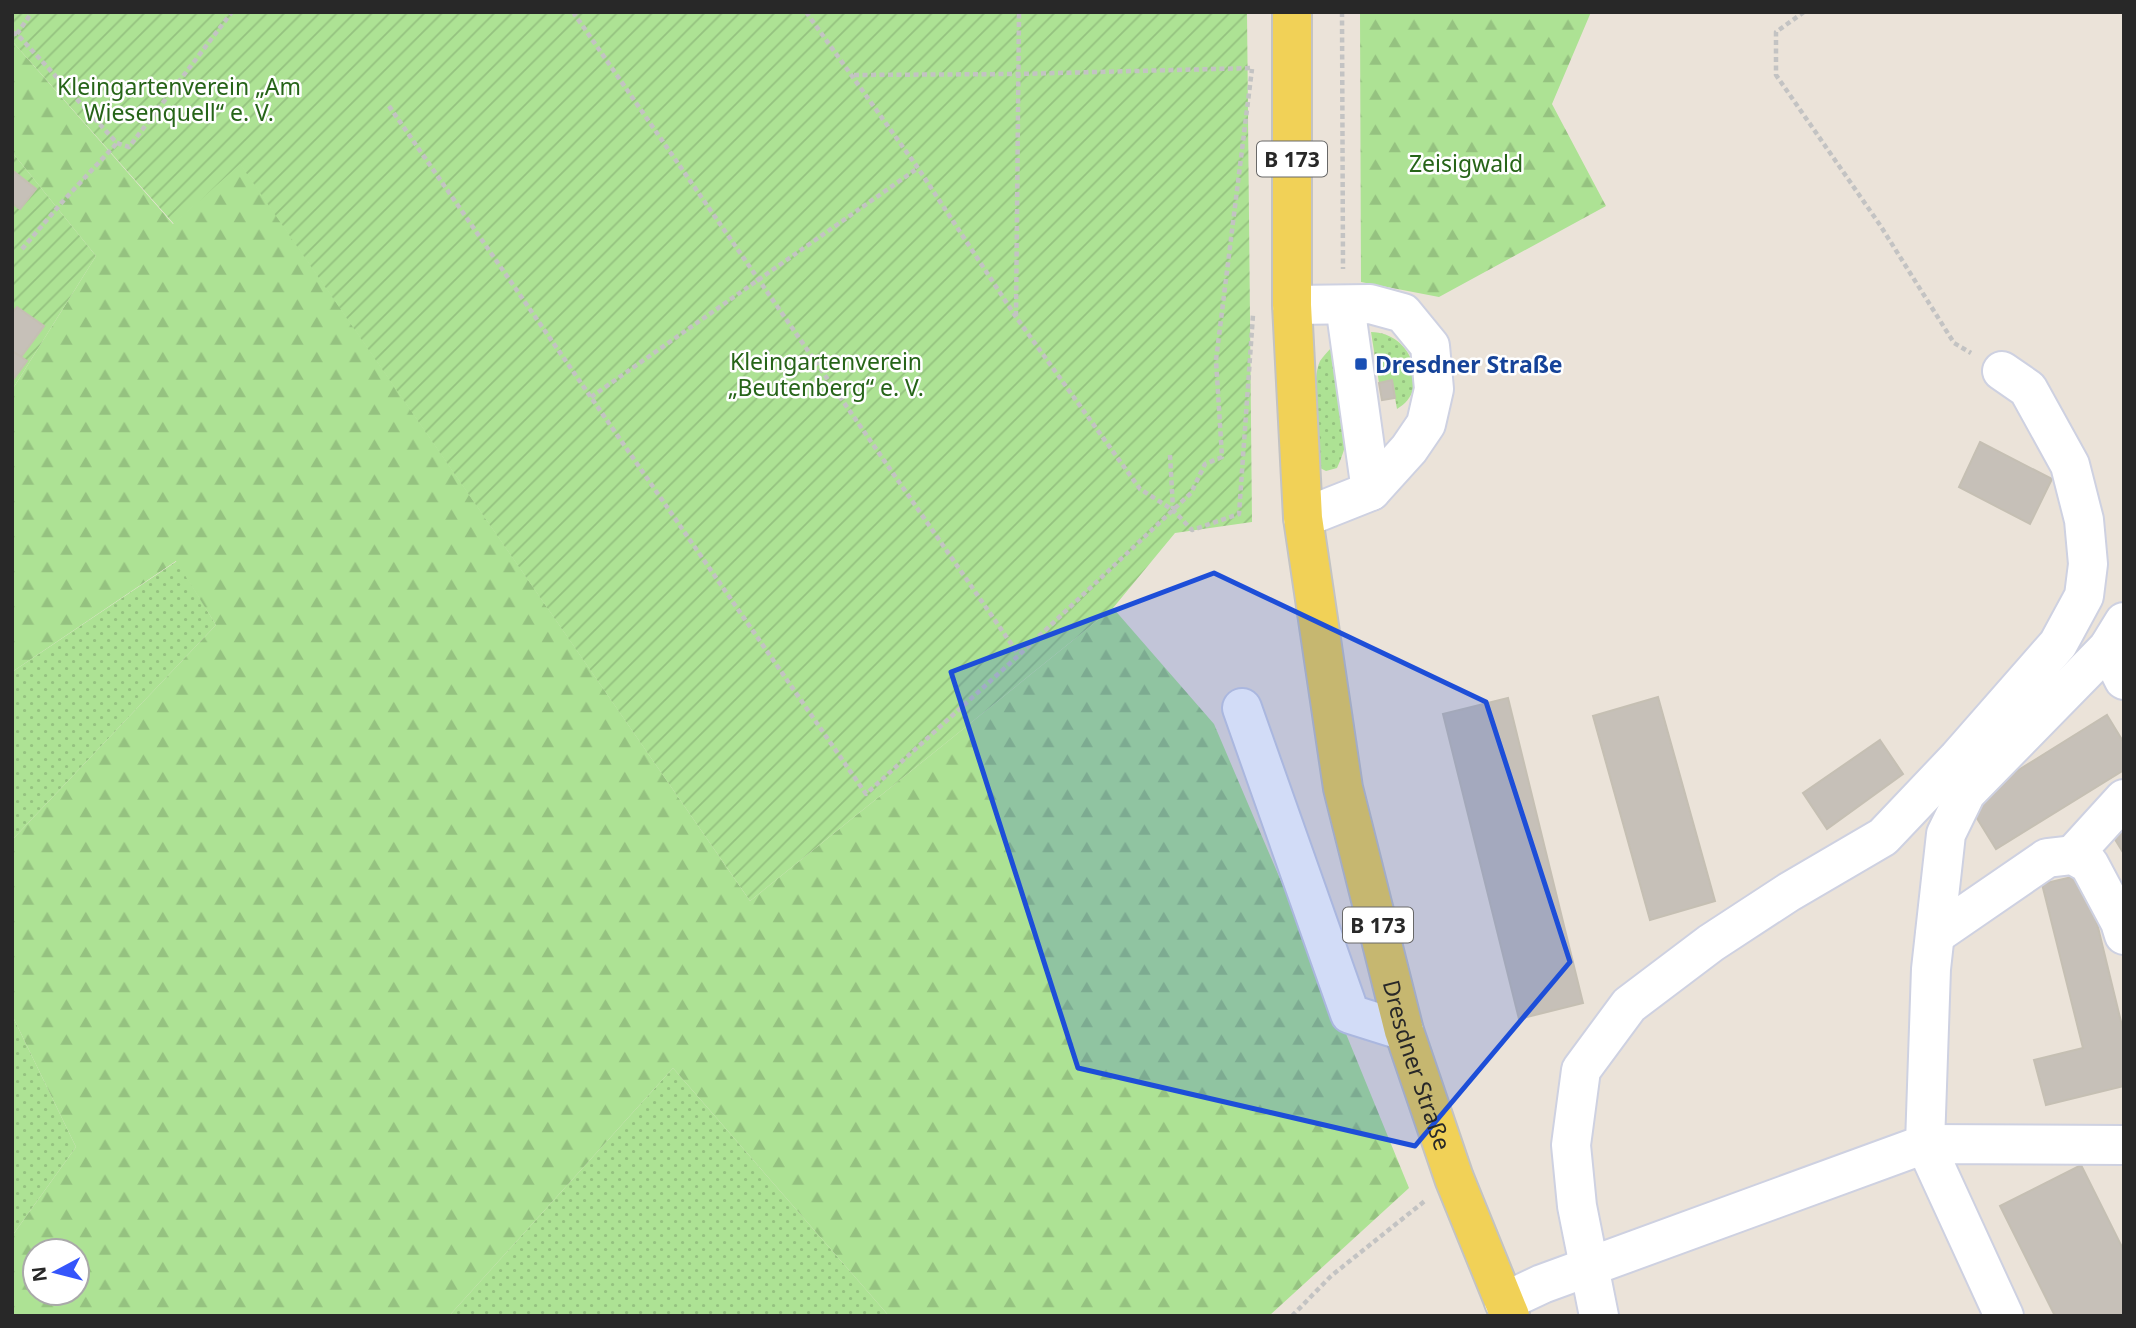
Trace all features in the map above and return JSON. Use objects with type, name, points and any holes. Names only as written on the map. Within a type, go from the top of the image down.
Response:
[{"type":"main road","name":"Dresdner Straße","points":[[1292,12],[1292,305],[1303,518],[1343,788],[1404,1031],[1454,1178],[1507,1309]]},
{"type":"lane","points":[[1292,305],[1370,304],[1404,313],[1430,346],[1434,389],[1426,424],[1409,449],[1371,491],[1303,518]]},
{"type":"lane","points":[[1345,305],[1371,491]]},
{"type":"lane","points":[[1599,1316],[1577,1206],[1571,1145],[1580,1070],[1629,1005],[1711,943],[1789,892],[1883,837],[1958,758],[2058,644],[2084,596],[2088,564],[2084,520],[2070,465],[2028,389],[2002,371]]},
{"type":"lane","points":[[2004,1316],[1925,1144],[1935,935],[1946,834],[1966,793],[2119,650]]},
{"type":"lane","points":[[1242,708],[1350,1014],[1404,1031]]},
{"type":"lane","points":[[2073,855],[2124,799]]},
{"type":"lane","points":[[1935,935],[2047,858],[2073,855],[2089,864],[2120,922],[2124,935]]},
{"type":"lane","points":[[1507,1309],[1542,1284],[1925,1144],[2124,1145]]},
{"type":"path","points":[[32,12],[15,34],[117,143],[129,147],[232,12]]},
{"type":"path","points":[[573,12],[1019,655]]},
{"type":"path","points":[[806,12],[918,168],[1016,317],[1140,489],[1173,510],[1192,530],[1239,514],[1253,313],[1292,305]]},
{"type":"path","points":[[1016,317],[1019,12]]},
{"type":"path","points":[[1342,12],[1345,305]]},
{"type":"path","points":[[1804,12],[1776,32],[1776,75],[1880,225],[1954,342],[2002,371]]},
{"type":"path","points":[[389,106],[866,794],[1191,493],[1205,464],[1222,457],[1216,360],[1253,68],[853,75]]},
{"type":"path","points":[[22,249],[117,143]]},
{"type":"path","points":[[591,397],[918,168]]},
{"type":"path","points":[[1170,455],[1173,510]]},
{"type":"path","points":[[1292,1316],[1331,1276],[1454,1178]]},
{"type":"highlighted area","points":[[1214,573],[1486,702],[1570,962],[1415,1146],[1078,1068],[951,672]]},
{"type":"green space","name":"Kleingartenverein „Beutenberg“ e. V.","points":[[12,12],[1247,12],[1252,522],[1175,533],[1113,608],[750,901],[240,164],[174,224],[12,41]]},
{"type":"green space","name":"Zeisigwald","points":[[1360,12],[1591,12],[1552,104],[1606,206],[1439,297],[1361,282]]},
{"type":"green space","points":[[12,41],[173,224],[240,163],[750,901],[1113,608],[1214,724],[1409,1188],[1269,1316],[889,1316],[673,1068],[449,1316],[12,1316],[12,1236],[76,1147],[12,1015],[12,840],[216,625],[176,561],[12,672],[12,390],[96,256],[12,152]]},
{"type":"green space","name":"Kleingartenverein „Am Wiesenquell“ e. V.","points":[[12,152],[96,256],[12,390]]},
{"type":"green space","points":[[1371,332],[1398,341],[1413,363],[1414,389],[1408,400],[1397,409],[1392,381],[1379,383]]},
{"type":"green space","points":[[1331,348],[1345,394],[1348,422],[1347,437],[1337,468],[1326,471],[1318,467],[1315,397],[1317,370],[1320,361]]},
{"type":"green space","points":[[177,561],[216,625],[12,840],[12,672]]},
{"type":"green space","points":[[12,1015],[76,1147],[12,1236]]},
{"type":"green space","points":[[673,1068],[889,1316],[449,1316]]},
{"type":"building","points":[[12,170],[36,189],[20,209],[12,203]]},
{"type":"building","points":[[17,307],[44,326],[21,357],[12,351],[12,313]]},
{"type":"building","points":[[12,351],[27,361],[12,381]]},
{"type":"building","points":[[1392,380],[1395,398],[1382,400],[1379,383]]},
{"type":"building","points":[[1980,442],[2052,479],[2030,524],[1959,487]]},
{"type":"building","points":[[1658,697],[1715,901],[1650,920],[1593,716]]},
{"type":"building","points":[[1508,698],[1583,1003],[1519,1019],[1443,714]]},
{"type":"building","points":[[2107,715],[2124,743],[2124,770],[1996,849],[1967,802]]},
{"type":"building","points":[[1880,740],[1903,774],[1827,829],[1803,793]]},
{"type":"building","points":[[2124,830],[2124,854],[2113,836]]},
{"type":"building","points":[[2085,874],[2124,1034],[2124,1086],[2046,1105],[2034,1060],[2083,1048],[2042,884]]},
{"type":"building","points":[[2081,1165],[2124,1251],[2124,1316],[2055,1316],[2000,1206]]},
{"type":"place","name":"Dresdner Straße","points":[[1361,364]]}]
